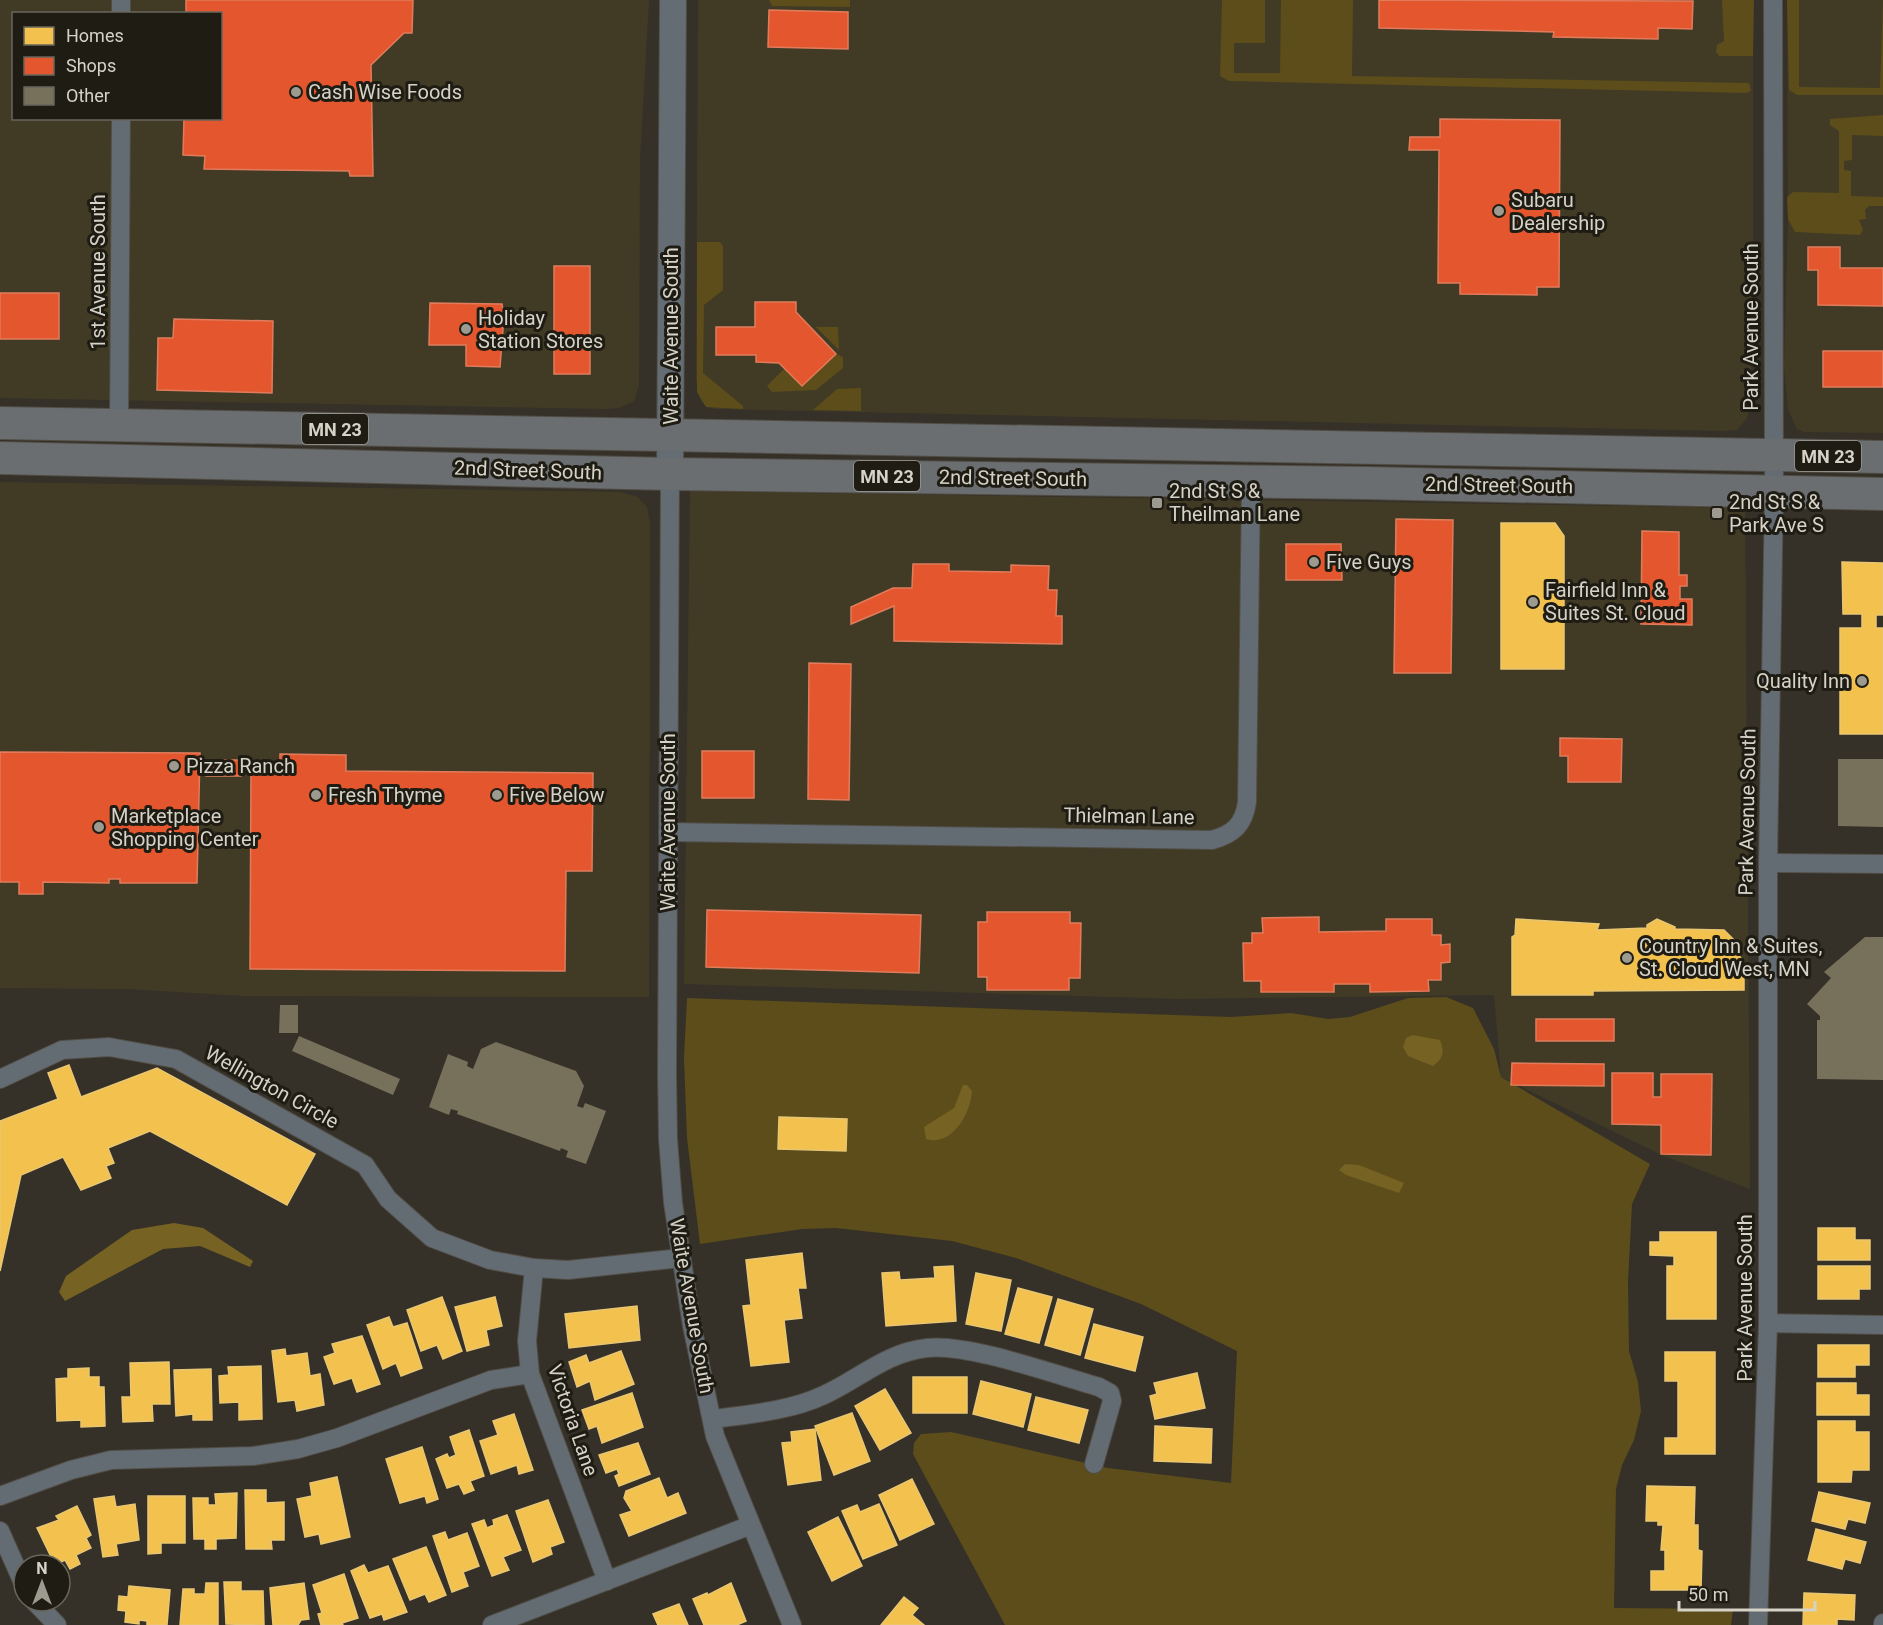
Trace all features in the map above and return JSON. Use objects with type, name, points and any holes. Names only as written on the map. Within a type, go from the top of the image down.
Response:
[{"type":"highway","name":"2nd Street South","points":[[0,423],[1883,457]]},
{"type":"highway","name":"2nd Street South","points":[[0,458],[670,474],[1251,481],[1883,494]]},
{"type":"street","name":"Waite Avenue South","points":[[673,0],[668,1139],[681,1258],[692,1326],[716,1436],[792,1625]]},
{"type":"street","name":"Park Avenue South","points":[[1758,1625],[1768,1323],[1768,863],[1774,490],[1773,0]]},
{"type":"street","name":"1st Avenue South","points":[[119,426],[121,120]]},
{"type":"street","name":"Thielman Lane","points":[[668,832],[1212,840],[1227,836],[1238,828],[1246,816],[1247,802],[1251,481]]},
{"type":"street","points":[[1768,863],[1883,864]]},
{"type":"street","name":"Wellington Circle","points":[[0,1079],[62,1050],[109,1047],[176,1059],[365,1165],[388,1199],[432,1238],[490,1260],[534,1268],[568,1270],[681,1258]]},
{"type":"street","name":"Victoria Lane","points":[[534,1268],[527,1341],[530,1374],[607,1581]]},
{"type":"street","points":[[1768,1323],[1883,1325]]},
{"type":"street","points":[[713,1419],[798,1405],[825,1395],[901,1353],[928,1347],[954,1348],[1110,1393],[1112,1401],[1094,1464]]},
{"type":"street","points":[[0,1496],[71,1470],[111,1460],[253,1456],[298,1449],[337,1438],[491,1380],[530,1374]]},
{"type":"street","points":[[492,1625],[751,1525]]},
{"type":"street","points":[[0,1531],[12,1558]]},
{"type":"street","points":[[46,1613],[57,1625]]},
{"type":"shaded area","points":[[0,0],[649,0],[640,159],[639,385],[634,401],[619,408],[0,398]]},
{"type":"shaded area","points":[[698,0],[1753,0],[1753,303],[1750,408],[1747,418],[1737,430],[1724,431],[706,407],[700,399],[696,380]]},
{"type":"shaded area","points":[[769,0],[850,0],[850,7],[772,6]]},
{"type":"shaded area","points":[[1222,0],[1265,0],[1265,43],[1234,43],[1234,73],[1280,73],[1281,0],[1353,0],[1352,76],[1749,83],[1751,91],[1746,93],[1229,81],[1220,76]]},
{"type":"shaded area","points":[[1722,0],[1754,0],[1753,56],[1719,56],[1716,52],[1717,45],[1724,41]]},
{"type":"shaded area","points":[[1787,0],[1883,0],[1883,433],[1804,432],[1797,429],[1788,409],[1784,367],[1788,219]]},
{"type":"shaded area","points":[[1787,0],[1799,0],[1799,87],[1880,88],[1883,0],[1883,95],[1797,95],[1789,90]]},
{"type":"shaded area","points":[[1883,115],[1883,136],[1852,135],[1852,160],[1844,161],[1844,170],[1851,171],[1851,196],[1883,197],[1883,206],[1869,206],[1865,210],[1866,219],[1859,220],[1863,230],[1860,235],[1795,232],[1788,219],[1787,197],[1793,192],[1839,193],[1839,131],[1830,125],[1830,119]]},
{"type":"shaded area","points":[[697,242],[720,242],[723,246],[723,290],[704,305],[703,373],[743,406],[743,409],[706,407],[697,392]]},
{"type":"shaded area","points":[[816,327],[838,327],[839,350]]},
{"type":"shaded area","points":[[836,354],[843,357],[843,368],[816,390],[772,392],[767,386],[785,368],[802,386]]},
{"type":"shaded area","points":[[861,388],[861,411],[813,410],[837,389]]},
{"type":"shaded area","points":[[0,482],[620,492],[638,497],[647,507],[650,524],[649,997],[243,996],[128,989],[0,988]]},
{"type":"shaded area","points":[[690,491],[1745,508],[1750,1189],[1664,1156],[1501,1077],[1494,995],[1178,999],[684,984]]},
{"type":"shaded area","points":[[1446,997],[1473,1008],[1494,1049],[1501,1077],[1650,1164],[1632,1204],[1628,1281],[1629,1351],[1638,1382],[1641,1411],[1634,1440],[1622,1465],[1616,1489],[1614,1608],[1733,1609],[1731,1625],[1005,1625],[913,1454],[914,1443],[921,1434],[951,1432],[1108,1468],[1231,1483],[1237,1351],[1141,1304],[1016,1258],[952,1241],[836,1228],[802,1229],[700,1244],[687,1138],[684,1058],[687,998],[1231,1017],[1291,1013],[1328,1019],[1350,1017],[1408,998]]},
{"type":"shaded area","points":[[1413,1035],[1440,1040],[1442,1055],[1433,1066],[1408,1056],[1403,1047],[1406,1038]]},
{"type":"shaded area","points":[[963,1085],[967,1085],[972,1091],[968,1108],[959,1126],[944,1138],[926,1139],[924,1127],[954,1108]]},
{"type":"shaded area","points":[[1345,1164],[1359,1165],[1404,1183],[1399,1193],[1346,1175],[1339,1170]]},
{"type":"shaded area","points":[[174,1223],[203,1228],[253,1261],[250,1267],[200,1246],[163,1249],[65,1301],[59,1292],[66,1276],[132,1230]]},
{"type":"building: Homes","name":"Fairfield Inn & Suites St. Cloud","points":[[1501,523],[1555,523],[1564,536],[1564,669],[1501,669]]},
{"type":"building: Homes","name":"Quality Inn","points":[[1842,562],[1883,563],[1883,615],[1876,615],[1876,628],[1883,628],[1883,734],[1840,734],[1840,628],[1862,628],[1862,614],[1843,614]]},
{"type":"building: Homes","name":"Country Inn & Suites, St. Cloud West, MN","points":[[1516,919],[1599,924],[1597,930],[1647,928],[1647,925],[1657,919],[1675,929],[1724,930],[1740,946],[1738,953],[1744,964],[1744,990],[1593,991],[1593,995],[1512,995],[1512,937],[1515,935]]},
{"type":"building: Homes","points":[[69,1065],[81,1097],[157,1068],[315,1154],[287,1205],[150,1131],[108,1148],[114,1163],[106,1166],[111,1178],[81,1190],[63,1157],[21,1175],[0,1271],[0,1121],[58,1099],[48,1073]]},
{"type":"building: Homes","points":[[779,1117],[847,1119],[846,1151],[778,1149]]},
{"type":"building: Homes","points":[[1818,1228],[1855,1228],[1855,1240],[1870,1240],[1870,1260],[1818,1260]]},
{"type":"building: Homes","points":[[1660,1232],[1716,1232],[1716,1319],[1667,1319],[1667,1266],[1674,1266],[1674,1256],[1650,1255],[1650,1242],[1660,1242]]},
{"type":"building: Homes","points":[[802,1253],[806,1288],[798,1288],[802,1318],[784,1320],[789,1362],[751,1366],[743,1306],[751,1305],[746,1260]]},
{"type":"building: Homes","points":[[953,1266],[956,1321],[886,1326],[882,1273],[899,1272],[900,1280],[935,1278],[934,1267]]},
{"type":"building: Homes","points":[[1818,1266],[1870,1266],[1870,1289],[1859,1289],[1859,1299],[1818,1299]]},
{"type":"building: Homes","points":[[976,1273],[1011,1280],[1001,1331],[966,1324]]},
{"type":"building: Homes","points":[[1018,1288],[1052,1297],[1039,1343],[1005,1334]]},
{"type":"building: Homes","points":[[442,1297],[462,1351],[443,1359],[437,1345],[421,1351],[407,1310]]},
{"type":"building: Homes","points":[[495,1297],[502,1326],[486,1330],[489,1345],[467,1351],[455,1307]]},
{"type":"building: Homes","points":[[1058,1299],[1093,1309],[1080,1355],[1045,1345]]},
{"type":"building: Homes","points":[[637,1306],[640,1340],[569,1348],[565,1314]]},
{"type":"building: Homes","points":[[389,1317],[393,1327],[407,1323],[422,1368],[401,1376],[396,1363],[383,1369],[367,1325]]},
{"type":"building: Homes","points":[[1094,1324],[1143,1337],[1135,1371],[1085,1358]]},
{"type":"building: Homes","points":[[362,1336],[380,1384],[357,1392],[352,1378],[334,1384],[324,1357],[335,1353],[332,1344]]},
{"type":"building: Homes","points":[[1818,1345],[1869,1345],[1869,1365],[1855,1365],[1855,1377],[1818,1377]]},
{"type":"building: Homes","points":[[285,1349],[286,1356],[307,1353],[310,1376],[320,1374],[324,1405],[297,1411],[295,1400],[278,1402],[272,1351]]},
{"type":"building: Homes","points":[[621,1351],[634,1384],[595,1400],[590,1381],[577,1387],[569,1362],[586,1355],[589,1363]]},
{"type":"building: Homes","points":[[1665,1352],[1715,1352],[1715,1454],[1665,1454],[1665,1438],[1678,1438],[1678,1381],[1665,1381]]},
{"type":"building: Homes","points":[[169,1362],[170,1404],[152,1404],[153,1421],[123,1422],[122,1397],[131,1397],[130,1363]]},
{"type":"building: Homes","points":[[261,1366],[262,1419],[239,1420],[239,1402],[220,1403],[219,1376],[229,1375],[228,1367]]},
{"type":"building: Homes","points":[[89,1368],[89,1377],[99,1377],[99,1387],[104,1387],[105,1426],[81,1427],[81,1420],[57,1421],[56,1379],[68,1378],[68,1369]]},
{"type":"building: Homes","points":[[211,1369],[212,1420],[193,1420],[193,1414],[176,1416],[174,1370]]},
{"type":"building: Homes","points":[[1197,1373],[1205,1408],[1155,1419],[1150,1396],[1157,1394],[1154,1383]]},
{"type":"building: Homes","points":[[913,1377],[967,1377],[967,1413],[913,1413]]},
{"type":"building: Homes","points":[[981,1381],[1031,1394],[1023,1427],[973,1414]]},
{"type":"building: Homes","points":[[1817,1383],[1856,1383],[1856,1395],[1869,1395],[1869,1415],[1817,1415]]},
{"type":"building: Homes","points":[[885,1389],[911,1433],[880,1450],[855,1406]]},
{"type":"building: Homes","points":[[632,1393],[643,1427],[602,1443],[597,1426],[589,1429],[582,1410]]},
{"type":"building: Homes","points":[[1036,1397],[1088,1410],[1079,1443],[1028,1430]]},
{"type":"building: Homes","points":[[852,1413],[870,1461],[834,1475],[815,1426]]},
{"type":"building: Homes","points":[[514,1414],[533,1470],[519,1474],[517,1465],[491,1474],[480,1441],[498,1435],[493,1421]]},
{"type":"building: Homes","points":[[1818,1421],[1855,1421],[1855,1432],[1869,1432],[1869,1470],[1852,1470],[1851,1482],[1818,1482]]},
{"type":"building: Homes","points":[[1155,1426],[1212,1429],[1211,1463],[1154,1461]]},
{"type":"building: Homes","points":[[815,1429],[821,1480],[788,1485],[782,1443],[792,1442],[791,1432]]},
{"type":"building: Homes","points":[[469,1430],[484,1476],[470,1481],[474,1490],[464,1494],[459,1484],[447,1488],[436,1459],[447,1454],[449,1458],[456,1455],[450,1437]]},
{"type":"building: Homes","points":[[638,1443],[650,1474],[619,1486],[615,1476],[619,1474],[617,1469],[606,1473],[599,1455]]},
{"type":"building: Homes","points":[[422,1447],[438,1499],[427,1503],[425,1496],[400,1503],[386,1459]]},
{"type":"building: Homes","points":[[337,1477],[350,1537],[321,1544],[319,1534],[305,1537],[297,1499],[312,1496],[310,1483]]},
{"type":"building: Homes","points":[[659,1478],[667,1498],[678,1493],[686,1513],[629,1536],[620,1515],[632,1511],[624,1498],[626,1491]]},
{"type":"building: Homes","points":[[912,1479],[934,1524],[900,1540],[879,1495]]},
{"type":"building: Homes","points":[[1647,1486],[1695,1487],[1694,1525],[1698,1525],[1698,1550],[1702,1551],[1701,1590],[1651,1590],[1651,1571],[1665,1571],[1665,1550],[1661,1550],[1663,1525],[1658,1525],[1658,1521],[1646,1521]]},
{"type":"building: Homes","points":[[245,1490],[266,1490],[266,1503],[284,1502],[284,1540],[271,1540],[272,1549],[246,1549]]},
{"type":"building: Homes","points":[[1819,1492],[1870,1503],[1865,1523],[1848,1519],[1845,1529],[1812,1521]]},
{"type":"building: Homes","points":[[237,1493],[236,1538],[216,1539],[216,1549],[205,1549],[205,1539],[194,1539],[193,1498],[208,1498],[208,1505],[216,1505],[215,1494]]},
{"type":"building: Homes","points":[[114,1496],[116,1507],[135,1504],[139,1540],[116,1544],[118,1555],[103,1557],[94,1499]]},
{"type":"building: Homes","points":[[148,1496],[185,1496],[185,1543],[161,1543],[161,1553],[148,1554]]},
{"type":"building: Homes","points":[[548,1500],[564,1542],[550,1547],[552,1554],[533,1562],[516,1511]]},
{"type":"building: Homes","points":[[879,1504],[897,1545],[863,1559],[842,1511],[857,1505],[860,1512]]},
{"type":"building: Homes","points":[[77,1506],[91,1535],[86,1538],[91,1548],[76,1555],[80,1564],[72,1568],[72,1553],[49,1553],[37,1528],[59,1520],[56,1516]]},
{"type":"building: Homes","points":[[507,1515],[521,1550],[503,1557],[509,1570],[492,1576],[472,1524],[484,1520],[487,1528],[494,1525],[493,1520]]},
{"type":"building: Homes","points":[[838,1517],[862,1566],[832,1581],[808,1532]]},
{"type":"building: Homes","points":[[1816,1529],[1866,1542],[1860,1563],[1845,1559],[1842,1569],[1808,1560]]},
{"type":"building: Homes","points":[[445,1532],[448,1540],[467,1533],[479,1566],[463,1572],[468,1586],[452,1592],[433,1536]]},
{"type":"building: Homes","points":[[426,1547],[446,1595],[429,1602],[425,1594],[410,1600],[393,1559]]},
{"type":"building: Homes","points":[[364,1565],[368,1573],[388,1566],[407,1612],[384,1620],[382,1614],[370,1618],[351,1571]]},
{"type":"building: Homes","points":[[344,1574],[358,1618],[342,1623],[343,1625],[321,1625],[318,1614],[322,1613],[313,1585]]},
{"type":"building: Homes","points":[[224,1582],[241,1582],[241,1591],[263,1591],[264,1625],[226,1624]]},
{"type":"building: Homes","points":[[206,1583],[218,1583],[218,1625],[180,1625],[183,1589],[194,1589],[194,1594],[205,1594]]},
{"type":"building: Homes","points":[[304,1583],[309,1619],[301,1620],[298,1625],[273,1625],[270,1588]]},
{"type":"building: Homes","points":[[731,1583],[746,1621],[737,1625],[704,1625],[693,1599],[707,1593],[708,1595]]},
{"type":"building: Homes","points":[[129,1586],[170,1590],[167,1625],[147,1625],[147,1621],[139,1620],[139,1624],[125,1622],[126,1611],[118,1610],[119,1596],[128,1597]]},
{"type":"building: Homes","points":[[1804,1593],[1855,1595],[1854,1620],[1837,1619],[1837,1625],[1803,1625]]},
{"type":"building: Homes","points":[[904,1597],[918,1608],[912,1615],[924,1625],[881,1625]]},
{"type":"building: Homes","points":[[679,1604],[688,1625],[658,1625],[653,1614]]},
{"type":"building: Shops","name":"Cash Wise Foods","points":[[186,0],[413,0],[412,33],[404,33],[371,65],[373,176],[350,176],[349,171],[204,169],[205,156],[183,155],[184,120],[222,120],[222,12],[186,12]]},
{"type":"building: Shops","points":[[1379,0],[1693,1],[1692,29],[1658,28],[1658,39],[1553,37],[1554,32],[1379,28]]},
{"type":"building: Shops","points":[[769,10],[848,12],[848,49],[768,47]]},
{"type":"building: Shops","points":[[1440,119],[1560,120],[1559,287],[1537,287],[1537,295],[1460,294],[1460,283],[1438,283],[1439,150],[1409,150],[1410,137],[1440,137]]},
{"type":"building: Shops","points":[[1808,247],[1840,247],[1840,268],[1883,268],[1883,306],[1818,305],[1818,270],[1808,270]]},
{"type":"building: Shops","points":[[554,266],[590,266],[590,374],[554,374]]},
{"type":"building: Shops","points":[[0,293],[59,293],[59,339],[0,339]]},
{"type":"building: Shops","points":[[755,302],[796,302],[796,312],[836,354],[802,386],[779,363],[756,362],[756,355],[716,355],[716,327],[755,327]]},
{"type":"building: Shops","name":"Holiday Station Stores","points":[[430,303],[502,304],[504,316],[500,367],[466,366],[466,345],[429,345]]},
{"type":"building: Shops","points":[[174,319],[273,321],[272,393],[157,390],[158,338],[173,338]]},
{"type":"building: Shops","points":[[1823,351],[1883,351],[1883,387],[1823,387]]},
{"type":"building: Shops","points":[[1396,519],[1453,520],[1451,673],[1394,673]]},
{"type":"building: Shops","points":[[1642,531],[1679,532],[1679,575],[1687,575],[1687,586],[1680,586],[1680,599],[1692,599],[1692,625],[1641,624]]},
{"type":"building: Shops","name":"Five Guys","points":[[1286,544],[1341,544],[1342,580],[1286,580]]},
{"type":"building: Shops","points":[[913,564],[949,564],[949,571],[1011,572],[1011,565],[1049,566],[1048,590],[1057,590],[1056,616],[1062,616],[1062,644],[894,641],[894,606],[851,624],[851,607],[893,588],[912,588]]},
{"type":"building: Shops","points":[[809,663],[851,664],[849,800],[808,799]]},
{"type":"building: Shops","points":[[1560,738],[1622,739],[1621,782],[1568,782],[1568,756],[1560,756]]},
{"type":"building: Shops","points":[[702,751],[754,751],[754,798],[702,798]]},
{"type":"building: Shops","name":"Marketplace Shopping Center","points":[[0,752],[200,753],[197,883],[120,883],[120,879],[109,879],[109,883],[43,882],[43,894],[19,894],[19,882],[0,882]]},
{"type":"building: Shops","points":[[280,754],[346,755],[346,771],[593,773],[592,871],[566,871],[565,971],[250,969],[251,771],[280,771]]},
{"type":"building: Shops","points":[[206,760],[241,760],[241,776],[206,776]]},
{"type":"building: Shops","points":[[707,910],[921,915],[919,973],[706,967]]},
{"type":"building: Shops","points":[[987,912],[1070,912],[1070,923],[1081,923],[1080,978],[1069,978],[1069,990],[987,990],[987,977],[978,977],[978,922],[987,922]]},
{"type":"building: Shops","points":[[1319,917],[1319,932],[1386,931],[1386,919],[1432,919],[1432,935],[1441,935],[1441,945],[1450,944],[1450,962],[1441,963],[1441,980],[1428,980],[1429,991],[1370,992],[1370,984],[1334,984],[1334,992],[1261,992],[1261,981],[1244,981],[1243,943],[1252,943],[1252,933],[1263,933],[1262,918]]},
{"type":"building: Shops","points":[[1536,1019],[1614,1019],[1614,1041],[1536,1041]]},
{"type":"building: Shops","points":[[1512,1063],[1604,1064],[1604,1086],[1511,1085]]},
{"type":"building: Shops","points":[[1612,1073],[1653,1073],[1653,1097],[1661,1097],[1661,1074],[1712,1074],[1711,1155],[1661,1154],[1661,1125],[1612,1124]]},
{"type":"building: Other","points":[[1838,759],[1883,759],[1883,827],[1838,826]]},
{"type":"building: Other","points":[[1865,937],[1883,937],[1883,1080],[1817,1079],[1817,1020],[1820,1020],[1820,1016],[1807,1004],[1831,978],[1824,972]]},
{"type":"building: Other","points":[[280,1005],[298,1005],[298,1033],[279,1033]]},
{"type":"building: Other","points":[[299,1036],[400,1079],[393,1095],[292,1051]]},
{"type":"building: Other","points":[[496,1042],[576,1071],[584,1086],[577,1106],[583,1108],[585,1103],[606,1111],[586,1164],[566,1157],[568,1151],[561,1148],[560,1151],[457,1114],[458,1111],[451,1109],[449,1115],[429,1107],[448,1054],[468,1062],[467,1066],[473,1069],[481,1049]]},
{"type":"place","name":"Cash Wise Foods","points":[[296,92]]},
{"type":"place","name":"Subaru Dealership","points":[[1499,211]]},
{"type":"place","name":"Holiday Station Stores","points":[[466,329]]},
{"type":"place","name":"2nd St S & Theilman Lane","points":[[1157,503]]},
{"type":"place","name":"2nd St S & Park Ave S","points":[[1717,513]]},
{"type":"place","name":"Five Guys","points":[[1314,562]]},
{"type":"place","name":"Fairfield Inn & Suites St. Cloud","points":[[1533,602]]},
{"type":"place","name":"Quality Inn","points":[[1862,681]]},
{"type":"place","name":"Pizza Ranch","points":[[174,766]]},
{"type":"place","name":"Fresh Thyme","points":[[316,795]]},
{"type":"place","name":"Five Below","points":[[497,795]]},
{"type":"place","name":"Marketplace Shopping Center","points":[[99,827]]},
{"type":"place","name":"Country Inn & Suites, St. Cloud West, MN","points":[[1627,958]]}]
